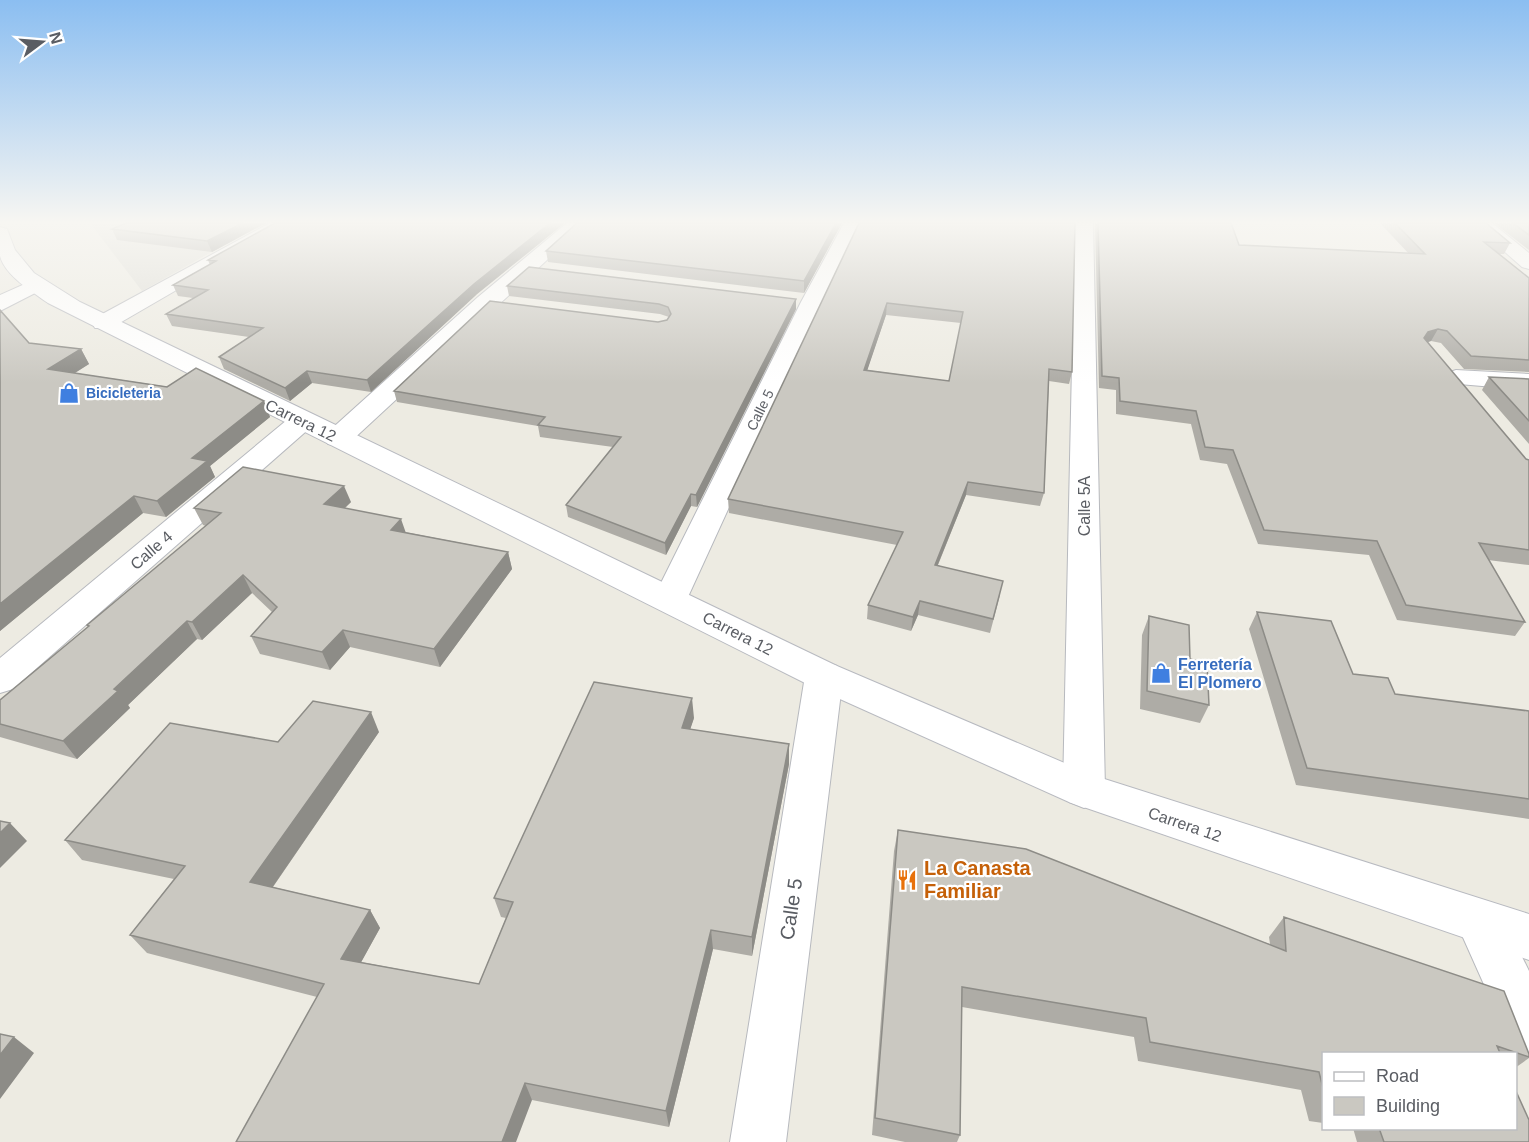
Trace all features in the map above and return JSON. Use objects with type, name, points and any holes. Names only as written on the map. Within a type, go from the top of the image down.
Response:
[{"type":"street","name":"Carrera 12","points":[[26,276],[36,285],[103,323],[824,676],[1084,790],[1481,924],[1529,938]]},
{"type":"street","points":[[103,323],[187,276]]},
{"type":"street","points":[[338,438],[486,302],[518,276]]},
{"type":"street","name":"Calle 5","points":[[670,599],[800,300],[816,276]]},
{"type":"street","name":"Calle 5A","points":[[1084,276],[1084,790]]},
{"type":"street","points":[[0,304],[36,285]]},
{"type":"street","points":[[486,302],[509,305]]},
{"type":"street","points":[[1438,357],[1478,404]]},
{"type":"street","points":[[1456,378],[1529,382]]},
{"type":"street","name":"Calle 4","points":[[0,679],[302,421]]},
{"type":"street","name":"Calle 5","points":[[758,1142],[824,676]]},
{"type":"street","points":[[1481,924],[1529,1027]]},
{"type":"shaded area","points":[[131,276],[168,276],[142,291]]},
{"type":"building","points":[[189,276],[484,276],[367,380],[307,371],[285,388],[219,357],[263,328],[166,314],[208,290],[173,285]]},
{"type":"building","points":[[518,276],[607,276],[796,299],[696,495],[691,494],[665,543],[566,505],[621,437],[538,425],[545,417],[394,391],[490,301],[658,322],[667,320],[671,314],[668,307],[659,304],[507,286]]},
{"type":"building","points":[[764,276],[807,276],[804,281]]},
{"type":"building","points":[[834,276],[1074,276],[1072,372],[1049,369],[1044,493],[968,482],[935,565],[1003,581],[993,619],[920,601],[913,617],[868,605],[903,532],[728,499]],"holes":[[[887,303],[963,312],[949,381],[864,370]]]},
{"type":"building","points":[[1099,276],[1527,276],[1529,278],[1529,360],[1471,356],[1447,331],[1438,329],[1428,332],[1424,338],[1529,460],[1529,550],[1479,543],[1525,622],[1406,605],[1377,541],[1264,530],[1233,450],[1205,447],[1196,411],[1120,401],[1119,378],[1102,376]]},
{"type":"building","points":[[0,310],[29,343],[81,349],[48,369],[167,387],[196,368],[264,401],[192,458],[207,461],[157,501],[134,496],[0,604]]},
{"type":"building","points":[[1489,377],[1529,379],[1529,421]]},
{"type":"building","points":[[243,467],[344,486],[324,504],[401,519],[391,530],[508,552],[434,649],[343,630],[322,652],[251,636],[277,607],[243,575],[192,622],[187,621],[114,689],[118,691],[63,741],[0,724],[0,700],[221,513],[194,508]]},
{"type":"building","points":[[1257,612],[1331,621],[1353,674],[1388,678],[1395,694],[1529,711],[1529,799],[1307,768]]},
{"type":"building","points":[[1149,616],[1189,625],[1190,659],[1207,663],[1209,705],[1147,691]]},
{"type":"building","points":[[594,682],[692,698],[682,728],[789,744],[752,937],[711,930],[666,1111],[525,1083],[502,1142],[236,1142],[324,984],[130,935],[185,866],[65,840],[170,723],[278,742],[313,701],[371,712],[250,882],[370,910],[341,959],[479,984],[513,902],[494,898]]},
{"type":"building","points":[[0,821],[10,823],[0,833]]},
{"type":"building","points":[[898,830],[1026,849],[1286,951],[1284,917],[1504,991],[1529,1054],[1529,1057],[1497,1046],[1500,1052],[1322,1052],[1322,1084],[1319,1072],[1150,1042],[1146,1018],[962,987],[960,1135],[875,1118]]},
{"type":"building","points":[[0,1034],[14,1037],[0,1055]]},
{"type":"building","points":[[1517,1093],[1529,1120],[1529,1142],[1384,1142],[1380,1130],[1517,1130]]},
{"type":"place","name":"Bicicleteria","points":[[69,393]]},
{"type":"place","name":"Ferretería El Plomero","points":[[1161,673]]},
{"type":"place","name":"La Canasta Familiar","points":[[907,880]]}]
